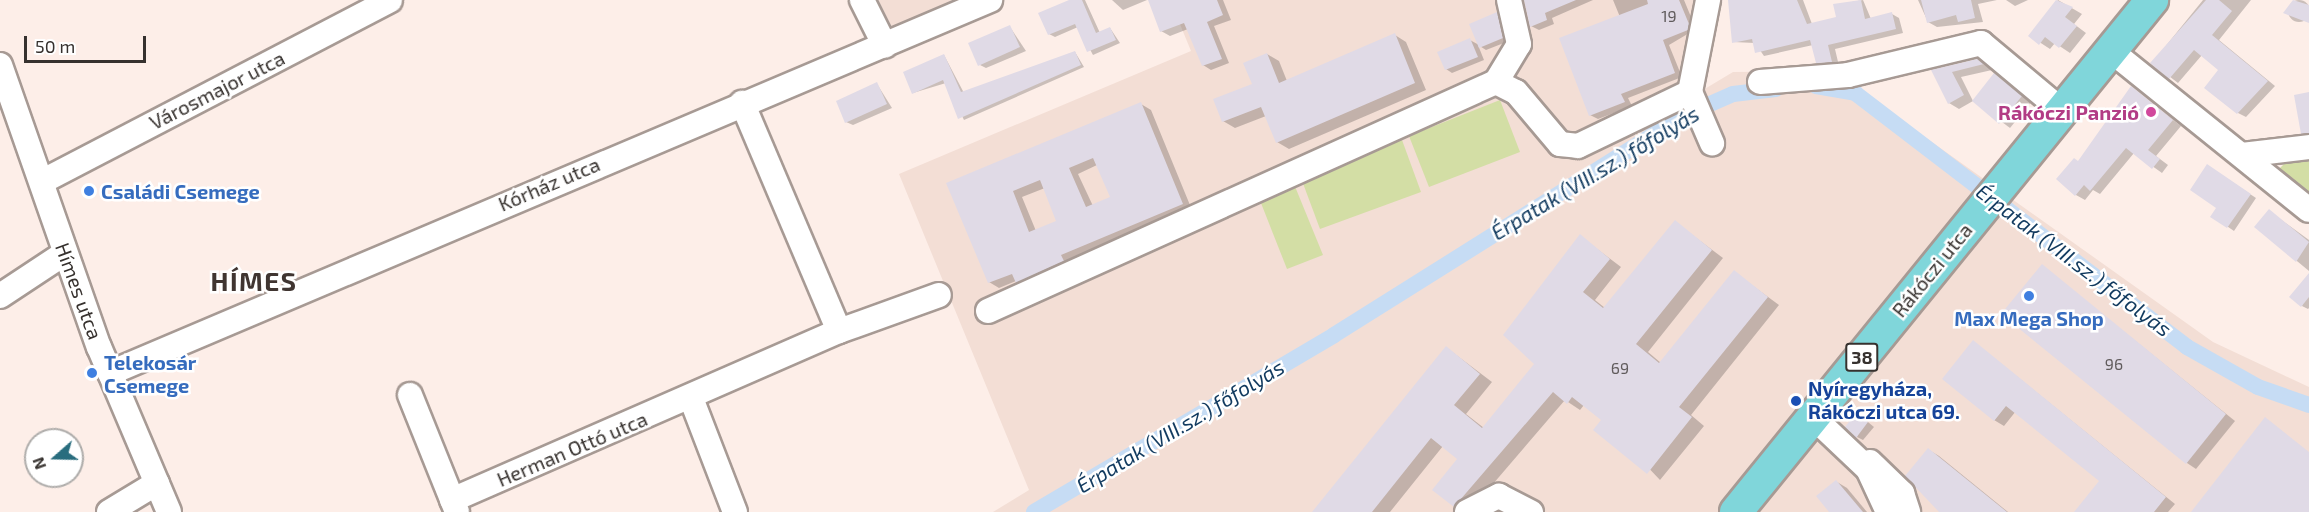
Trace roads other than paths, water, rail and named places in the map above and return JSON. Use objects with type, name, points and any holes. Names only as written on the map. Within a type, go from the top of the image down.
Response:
[{"type":"main road","name":"Rákóczi utca","points":[[1736,512],[1822,425],[1994,193],[2060,109],[2152,0]]},
{"type":"street","name":"Városmajor utca","points":[[43,181],[390,0]]},
{"type":"street","points":[[862,0],[885,46]]},
{"type":"street","name":"Kórház utca","points":[[110,373],[742,103],[885,46],[990,0]]},
{"type":"street","points":[[988,311],[1496,82],[1519,44],[1509,0]]},
{"type":"street","points":[[1708,0],[1690,92],[1712,143]]},
{"type":"street","points":[[1760,82],[1848,75],[1982,43],[2060,109]]},
{"type":"street","points":[[2109,50],[2309,210]]},
{"type":"street","name":"Hímes utca","points":[[0,65],[43,181],[65,254],[110,373],[169,512]]},
{"type":"street","points":[[1496,82],[1516,92],[1560,144],[1578,146],[1690,92]]},
{"type":"street","points":[[742,103],[839,332]]},
{"type":"street","points":[[2242,155],[2309,147]]},
{"type":"street","points":[[0,296],[65,254]]},
{"type":"street","name":"Herman Ottó utca","points":[[410,395],[455,506],[839,332],[939,295]]},
{"type":"street","points":[[692,398],[735,512]]},
{"type":"street","points":[[1822,425],[1868,469],[1888,512]]},
{"type":"street","points":[[1822,425],[1843,437],[1902,493],[1908,512]]},
{"type":"street","points":[[109,512],[157,483]]},
{"type":"street","points":[[1467,512],[1499,496],[1532,512]]},
{"type":"waterway","name":"Érpatak (VIII.sz.) főfolyás","points":[[1816,86],[1855,93],[2187,347],[2258,387],[2309,405]]},
{"type":"waterway","name":"Érpatak (VIII.sz.) főfolyás","points":[[1034,512],[1334,335],[1685,115],[1733,94],[1776,89]]},
{"type":"place","name":"Rákóczi Panzió","points":[[2151,112]]},
{"type":"place","name":"Családi Csemege","points":[[89,191]]},
{"type":"place","name":"Max Mega Shop","points":[[2029,296]]},
{"type":"place","name":"Telekosár Csemege","points":[[92,373]]},
{"type":"place","name":"Nyíregyháza, Rákóczi utca 69.","points":[[1796,401]]},
{"type":"district","name":"HÍMES","points":[[254,281]]}]
